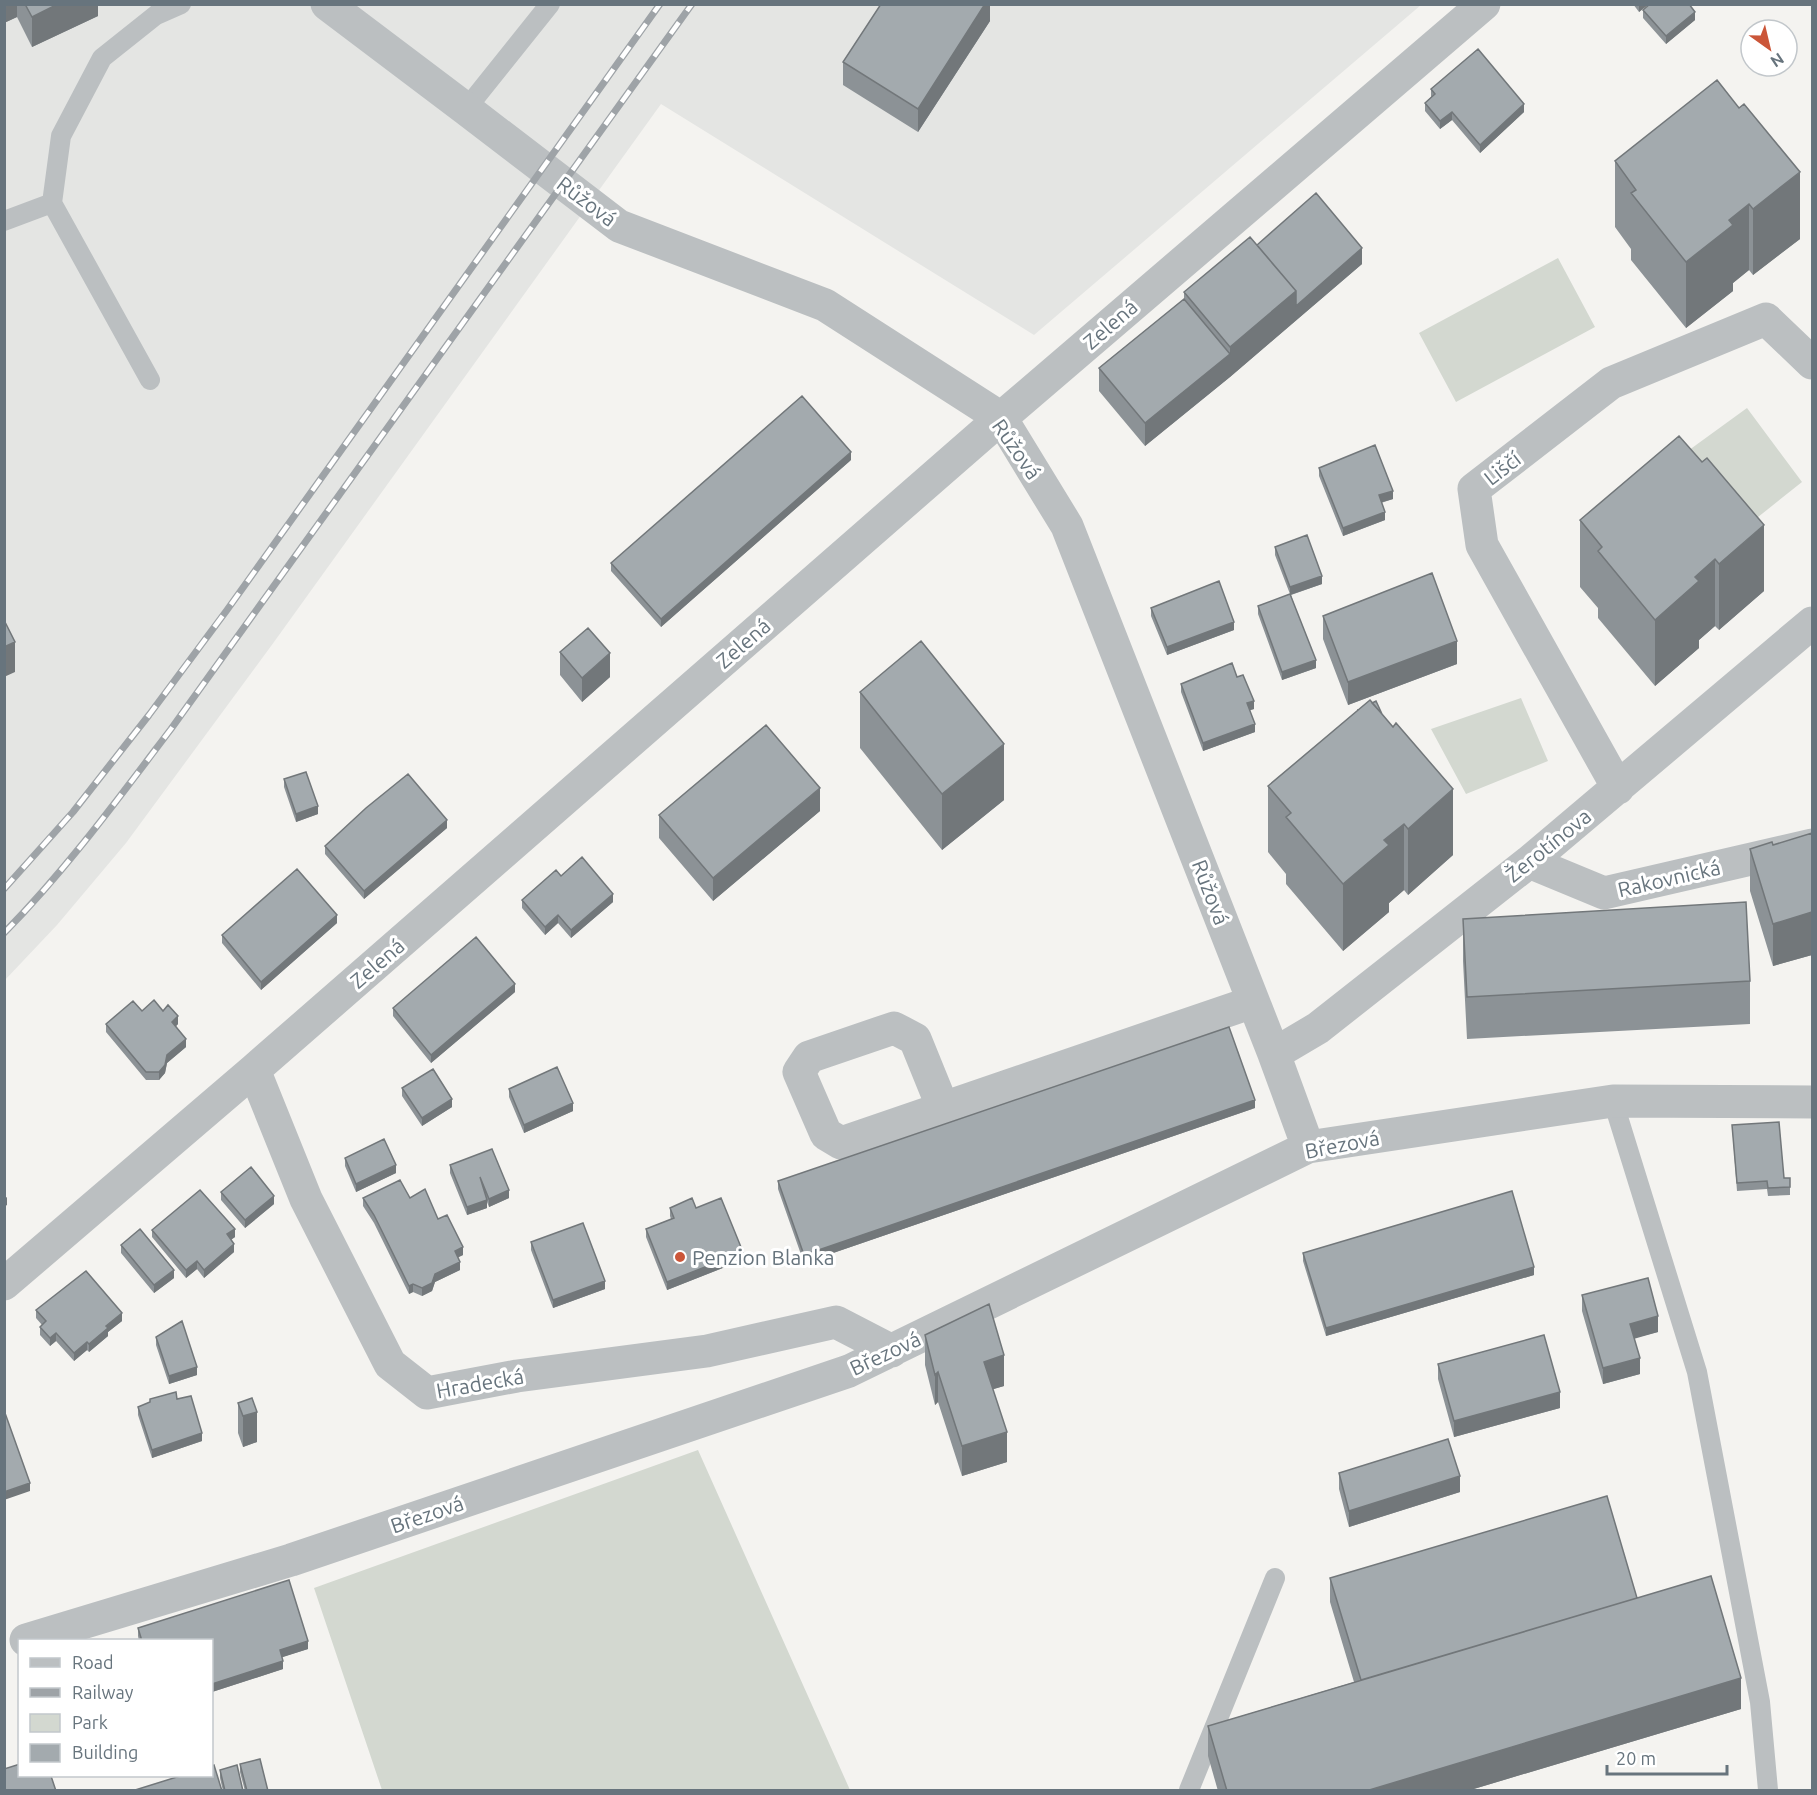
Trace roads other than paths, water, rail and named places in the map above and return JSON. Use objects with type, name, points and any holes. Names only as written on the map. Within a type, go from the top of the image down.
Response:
[{"type":"street","name":"Růžová","points":[[327,4],[619,226],[825,305],[1001,418],[1067,526],[1274,1054],[1308,1147]]},
{"type":"street","name":"Zelená","points":[[4,1284],[254,1070],[1001,418],[1484,4]]},
{"type":"street","name":"Liščí","points":[[1618,788],[1482,545],[1474,489],[1611,383],[1766,319],[1812,363]]},
{"type":"street","name":"Žerotínova","points":[[1274,1054],[1318,1028],[1529,862],[1812,623]]},
{"type":"street","name":"Rakovnická","points":[[1529,862],[1604,893],[1812,845]]},
{"type":"street","points":[[943,1108],[1253,1002]]},
{"type":"street","name":"Hradecká","points":[[254,1070],[306,1199],[390,1364],[428,1394],[517,1376],[707,1351],[836,1322],[892,1351]]},
{"type":"street","name":"Březová","points":[[33,1639],[291,1560],[849,1371],[1308,1147],[1613,1101],[1812,1102]]},
{"type":"lane","points":[[150,380],[52,203],[61,136],[102,58],[156,15],[181,4]]},
{"type":"lane","points":[[466,108],[550,4]]},
{"type":"lane","points":[[4,221],[52,203]]},
{"type":"lane","points":[[1613,1101],[1697,1372],[1760,1702],[1766,1790]]},
{"type":"lane","points":[[1189,1791],[1275,1578]]},
{"type":"railway","points":[[4,889],[73,812],[227,610],[660,4]]},
{"type":"railway","points":[[4,933],[70,859],[171,729],[692,4]]},
{"type":"place","name":"Penzion Blanka","points":[[680,1257]]}]
